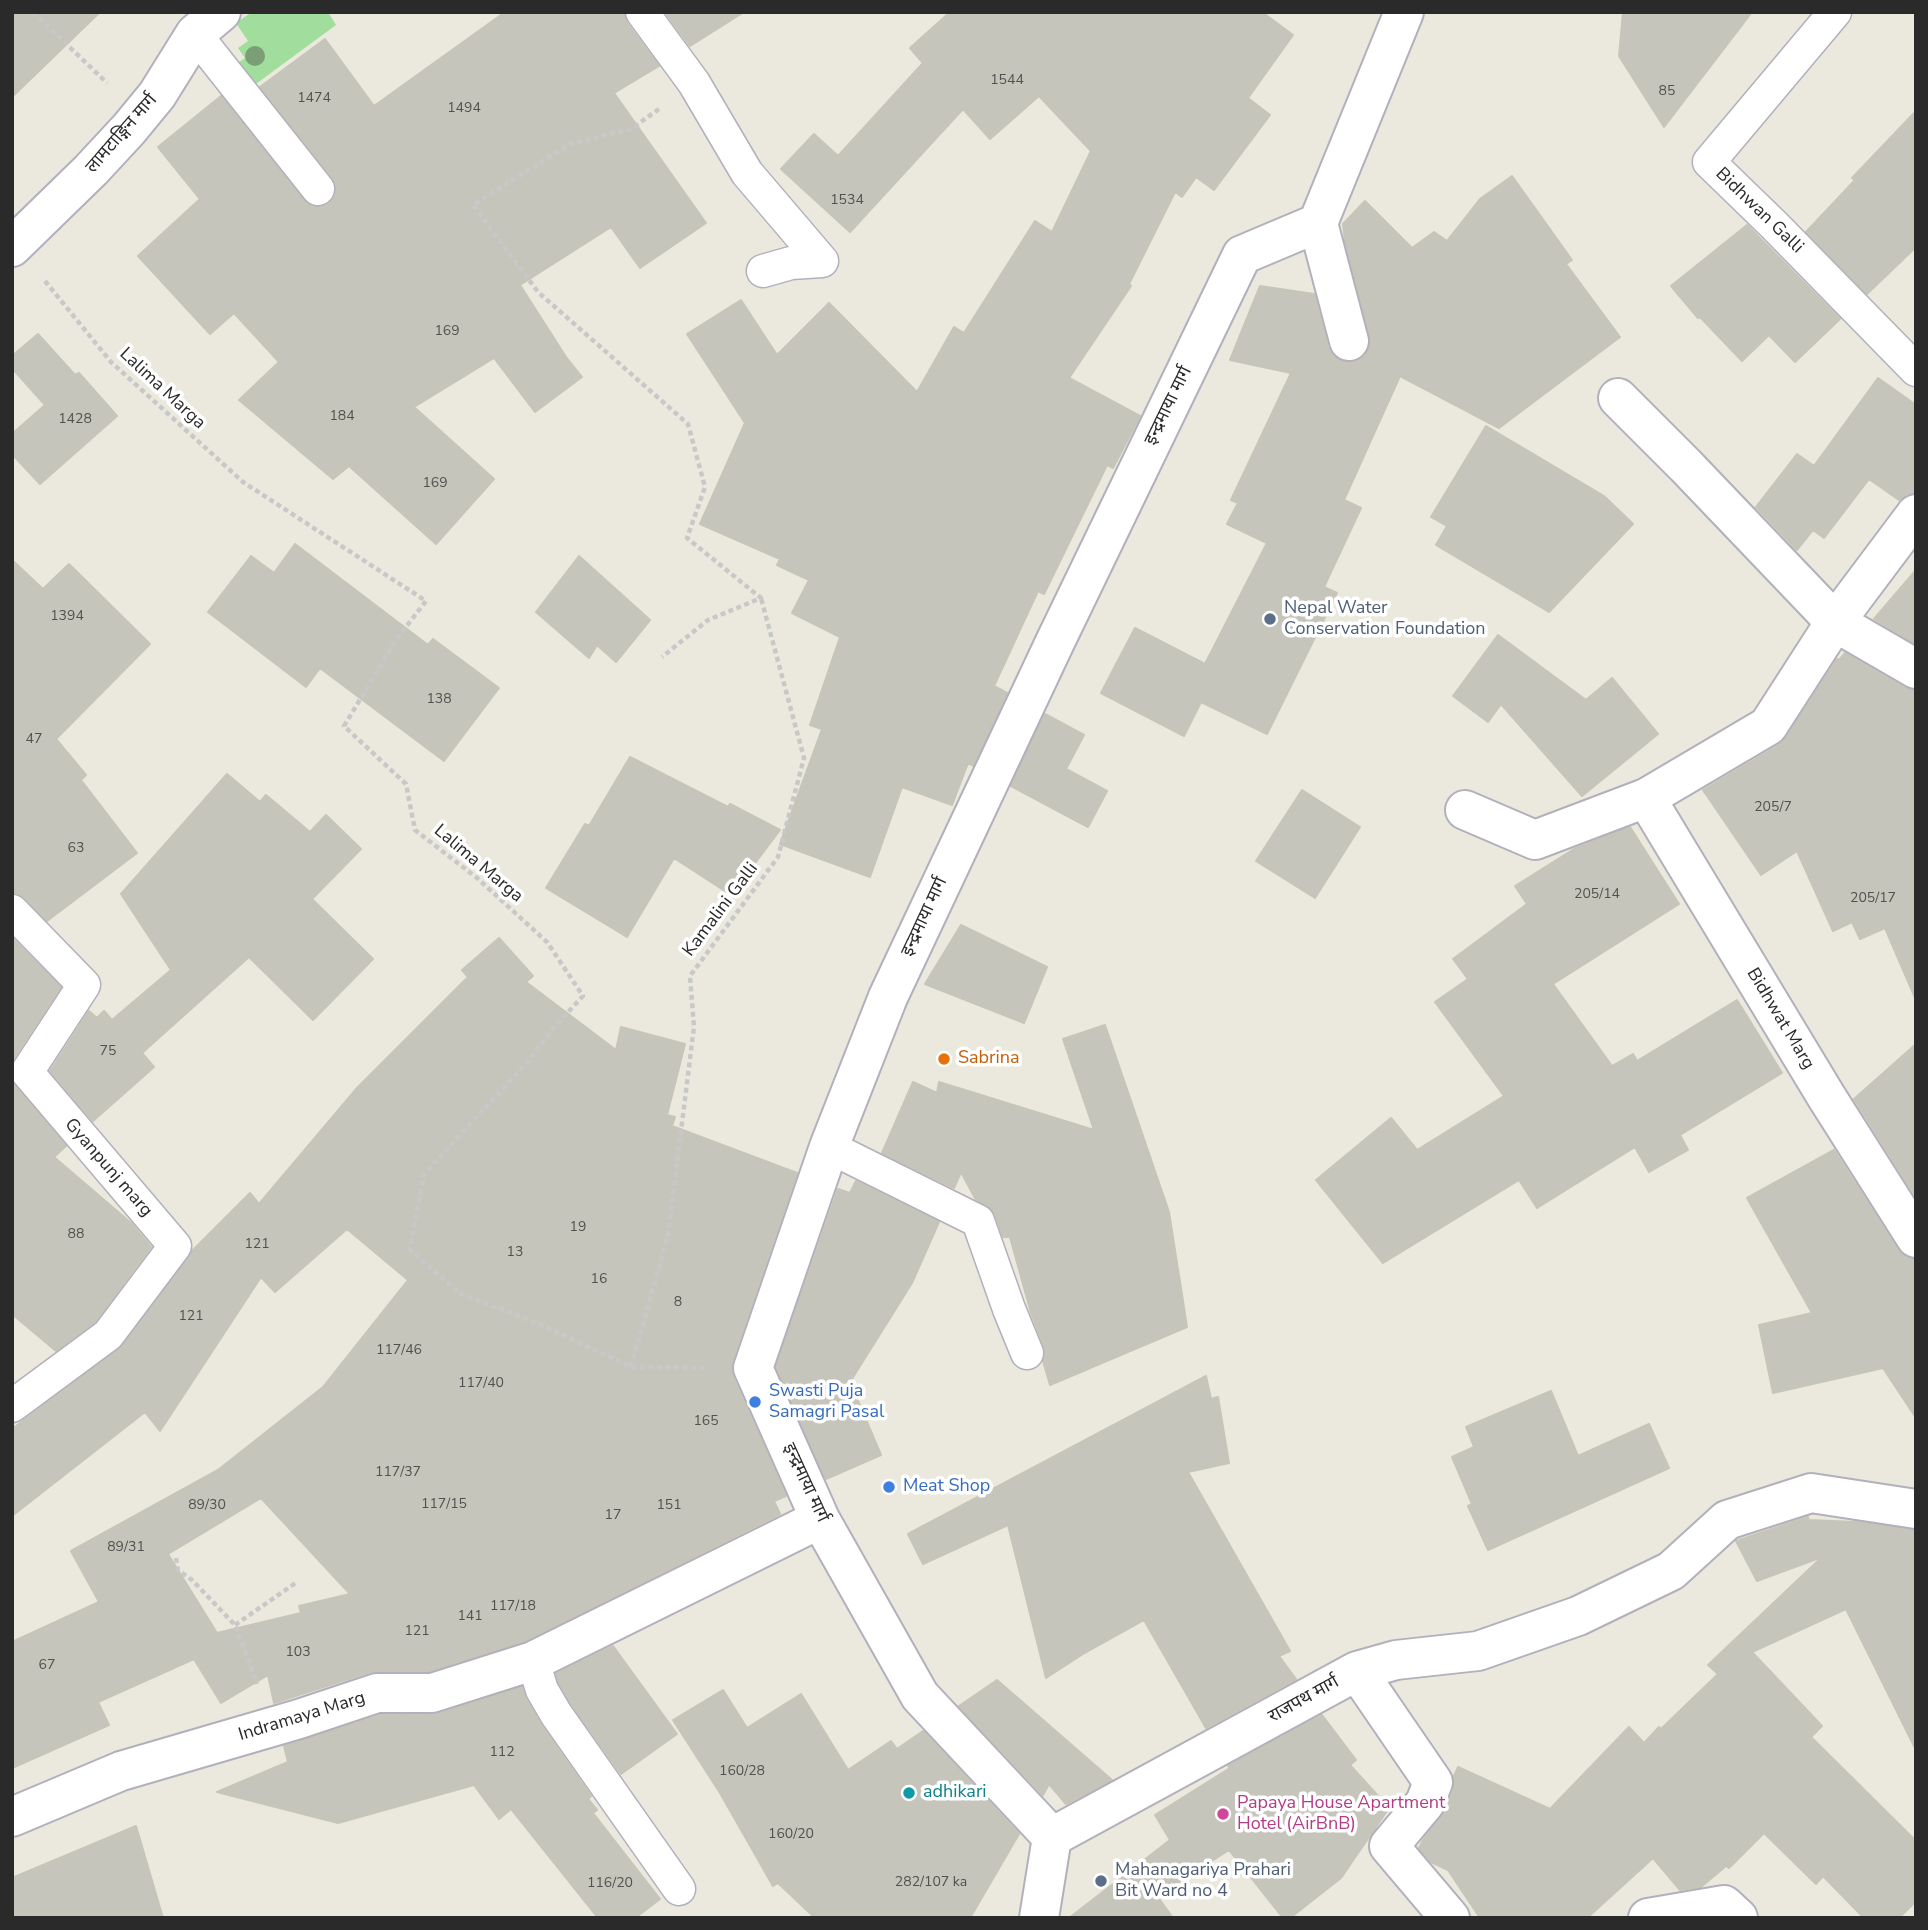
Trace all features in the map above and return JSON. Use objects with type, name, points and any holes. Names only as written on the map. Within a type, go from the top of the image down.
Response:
[{"type":"street","points":[[1349,341],[1318,223],[1404,12]]},
{"type":"street","name":"लामटाङ्गिन मार्ग","points":[[14,246],[130,129],[208,23]]},
{"type":"street","name":"इन्द्रमाया मार्ग","points":[[1052,1837],[920,1696],[820,1519],[753,1368],[829,1147],[888,997],[1055,642],[1242,255],[1318,223]]},
{"type":"street","points":[[1618,398],[1835,622],[1916,669]]},
{"type":"street","points":[[1465,810],[1535,840],[1646,798],[1768,726],[1835,622],[1916,514]]},
{"type":"street","name":"Bidhwat Marg","points":[[1646,798],[1819,1084],[1916,1238]]},
{"type":"street","points":[[1357,1671],[1396,1660],[1478,1651],[1578,1616],[1671,1571],[1727,1520],[1811,1493],[1916,1509]]},
{"type":"street","name":"Indramaya Marg","points":[[12,1817],[121,1771],[377,1693],[432,1693],[533,1661],[820,1519]]},
{"type":"street","name":"राजपथ मार्ग","points":[[1052,1837],[1357,1671],[1433,1782],[1425,1803],[1389,1846],[1450,1918]]},
{"type":"street","points":[[1038,1918],[1052,1837]]},
{"type":"street","points":[[1648,1918],[1724,1905],[1738,1918]]},
{"type":"lane","points":[[642,12],[694,83],[747,173],[822,261],[791,263],[763,271]]},
{"type":"lane","name":"Bidhwan Galli","points":[[1835,12],[1709,162],[1916,370]]},
{"type":"lane","points":[[208,23],[318,189]]},
{"type":"lane","name":"Gyanpunj marg","points":[[12,911],[84,985],[26,1072],[175,1246],[108,1335],[12,1406]]},
{"type":"lane","points":[[829,1147],[978,1221],[1027,1353]]},
{"type":"lane","points":[[533,1661],[542,1690],[556,1714],[678,1889]]},
{"type":"path","points":[[33,12],[116,91],[157,95]]},
{"type":"path","points":[[662,657],[708,620],[761,598],[687,538],[705,487],[688,424],[538,292],[473,205],[570,144],[631,130],[694,83]]},
{"type":"path","name":"Lalima Marga","points":[[14,246],[111,362],[243,482],[426,601],[396,640],[344,726],[406,784],[415,830],[477,878],[547,942],[583,996],[523,1067],[424,1174],[410,1249],[459,1293],[542,1325],[631,1367],[753,1368]]},
{"type":"path","name":"Kamalini Galli","points":[[631,1367],[668,1235],[694,1027],[690,976],[778,857],[804,758],[761,598]]},
{"type":"path","points":[[176,1558],[178,1570],[192,1580],[234,1625],[264,1700],[299,1718]]},
{"type":"path","points":[[234,1625],[297,1582]]},
{"type":"green space","points":[[252,12],[328,12],[336,25],[249,89],[232,67],[245,58],[238,48],[248,41],[236,23]]},
{"type":"building","points":[[12,12],[100,12],[12,97]]},
{"type":"building","points":[[505,12],[624,12],[627,23],[659,66],[614,93],[706,223],[640,268],[611,227],[520,285],[582,377],[535,412],[494,358],[414,407],[494,479],[436,544],[349,466],[333,479],[239,400],[279,362],[234,313],[210,334],[138,256],[200,199],[158,147],[221,96],[304,200],[312,206],[321,207],[329,204],[335,196],[333,178],[260,87],[325,39],[374,106]]},
{"type":"building","points":[[665,12],[744,12],[690,46]]},
{"type":"building","points":[[950,12],[1262,12],[1293,35],[1248,98],[1270,115],[1214,190],[1196,177],[1182,197],[1175,192],[1129,284],[1131,286],[1069,378],[1140,416],[1113,468],[1107,465],[1044,594],[1038,591],[994,686],[1007,693],[973,766],[968,763],[952,805],[902,787],[870,877],[780,844],[822,729],[810,725],[840,637],[792,613],[809,580],[777,565],[780,559],[700,524],[745,423],[687,334],[741,300],[777,355],[829,303],[917,392],[954,327],[964,333],[1035,221],[1052,232],[1091,151],[1039,96],[990,139],[963,109],[850,232],[781,169],[814,134],[838,156],[923,63],[910,48]]},
{"type":"building","points":[[1623,12],[1752,12],[1664,127],[1619,56]]},
{"type":"building","points":[[1916,111],[1916,247],[1867,294],[1806,232],[1855,180],[1852,178]]},
{"type":"building","points":[[1512,176],[1572,260],[1566,264],[1620,337],[1499,428],[1400,376],[1344,500],[1361,508],[1324,587],[1337,593],[1267,734],[1201,702],[1184,736],[1101,693],[1135,628],[1205,664],[1267,543],[1227,524],[1238,503],[1231,500],[1291,373],[1230,360],[1260,286],[1314,294],[1328,347],[1333,356],[1344,362],[1355,362],[1365,356],[1370,346],[1370,336],[1343,224],[1365,201],[1412,248],[1434,232],[1447,241],[1480,199]]},
{"type":"building","points":[[1747,225],[1840,319],[1795,362],[1769,335],[1742,361],[1700,317],[1698,318],[1671,286]]},
{"type":"building","points":[[38,334],[75,375],[79,373],[117,416],[40,484],[12,454],[12,434],[45,405],[12,368],[12,356]]},
{"type":"building","points":[[1878,378],[1916,405],[1916,493],[1907,494],[1899,500],[1869,479],[1824,538],[1813,530],[1797,550],[1756,507],[1797,454],[1814,466]]},
{"type":"building","points":[[1486,426],[1604,496],[1633,524],[1549,612],[1436,545],[1447,526],[1431,517]]},
{"type":"building","points":[[295,544],[428,645],[433,639],[499,688],[444,761],[320,668],[306,687],[208,612],[251,556],[274,573]]},
{"type":"building","points":[[579,556],[650,620],[616,662],[597,645],[589,658],[536,612]]},
{"type":"building","points":[[12,560],[43,589],[69,564],[150,644],[56,739],[86,775],[81,780],[137,853],[47,921],[25,898],[12,893]]},
{"type":"building","points":[[1916,570],[1916,644],[1874,619]]},
{"type":"building","points":[[1498,635],[1586,700],[1612,678],[1658,734],[1582,796],[1501,704],[1488,722],[1453,696]]},
{"type":"building","points":[[1845,653],[1905,688],[1916,691],[1916,1000],[1885,928],[1860,939],[1852,922],[1833,931],[1797,851],[1761,875],[1703,790],[1779,745],[1837,659]]},
{"type":"building","points":[[1045,714],[1084,735],[1066,769],[1107,791],[1088,827],[1011,786]]},
{"type":"building","points":[[630,757],[780,830],[731,895],[674,858],[627,937],[546,888],[585,824],[589,826]]},
{"type":"building","points":[[227,774],[260,802],[266,795],[310,832],[326,815],[361,849],[312,899],[373,959],[313,1020],[249,957],[142,1053],[154,1067],[93,1121],[50,1071],[89,1011],[97,1018],[104,1011],[112,1020],[171,970],[121,894]]},
{"type":"building","points":[[1302,790],[1360,827],[1315,898],[1256,861]]},
{"type":"building","points":[[1630,827],[1679,904],[1553,984],[1612,1066],[1633,1054],[1637,1061],[1737,1000],[1782,1073],[1680,1135],[1688,1150],[1649,1172],[1635,1147],[1537,1208],[1519,1180],[1383,1263],[1316,1180],[1391,1118],[1417,1150],[1504,1096],[1435,1002],[1468,979],[1453,959],[1527,904],[1515,886],[1574,849]]},
{"type":"building","points":[[961,925],[1047,967],[1024,1023],[925,984]]},
{"type":"building","points":[[12,938],[61,987],[12,1061]]},
{"type":"building","points":[[499,938],[533,976],[526,982],[616,1050],[621,1027],[685,1044],[667,1115],[675,1117],[672,1126],[797,1173],[732,1362],[733,1377],[786,1496],[774,1501],[780,1514],[525,1641],[429,1671],[370,1672],[274,1703],[268,1675],[221,1703],[194,1659],[98,1702],[109,1725],[12,1768],[12,1642],[99,1602],[71,1551],[218,1470],[323,1387],[408,1280],[347,1229],[275,1292],[261,1277],[160,1431],[145,1412],[12,1516],[12,1429],[122,1346],[192,1251],[250,1193],[259,1204],[357,1088],[468,977],[462,970]],"holes":[[[261,1498],[350,1594],[299,1606],[301,1613],[217,1633],[168,1554]]]},
{"type":"building","points":[[1105,1025],[1169,1212],[1187,1327],[1050,1385],[1043,1361],[1044,1346],[1031,1313],[1010,1237],[1003,1237],[995,1214],[987,1205],[976,1200],[961,1172],[954,1188],[882,1153],[913,1082],[937,1093],[939,1082],[1094,1130],[1063,1039]]},
{"type":"building","points":[[1916,1044],[1916,1197],[1854,1099]]},
{"type":"building","points":[[12,1082],[66,1146],[54,1157],[131,1223],[151,1247],[95,1322],[56,1351],[12,1314]]},
{"type":"building","points":[[1834,1150],[1898,1250],[1905,1257],[1916,1260],[1916,1418],[1883,1368],[1773,1393],[1759,1325],[1812,1313],[1747,1198]]},
{"type":"building","points":[[856,1181],[939,1222],[912,1283],[850,1382],[881,1455],[826,1479],[776,1367],[838,1189],[850,1193]]},
{"type":"building","points":[[1206,1376],[1211,1399],[1218,1397],[1229,1463],[1188,1472],[1290,1651],[1279,1656],[1296,1679],[1206,1728],[1144,1620],[1046,1678],[1008,1525],[923,1564],[908,1534]]},
{"type":"building","points":[[1551,1391],[1578,1456],[1649,1424],[1669,1468],[1488,1550],[1468,1506],[1472,1504],[1452,1457],[1474,1447],[1466,1427]]},
{"type":"building","points":[[1808,1517],[1809,1520],[1856,1522],[1916,1530],[1916,1750],[1846,1609],[1752,1652],[1822,1726],[1811,1737],[1916,1841],[1916,1901],[1899,1918],[1864,1918],[1823,1876],[1816,1884],[1764,1833],[1729,1868],[1726,1866],[1701,1887],[1680,1890],[1653,1858],[1587,1918],[1480,1918],[1448,1870],[1431,1862],[1419,1848],[1445,1811],[1454,1789],[1454,1776],[1458,1767],[1550,1809],[1629,1727],[1644,1743],[1718,1674],[1708,1665],[1822,1557],[1757,1581],[1736,1541]]},
{"type":"building","points":[[613,1646],[677,1734],[621,1774],[571,1704],[556,1674]]},
{"type":"building","points":[[997,1680],[1112,1780],[1066,1804],[1049,1784],[1043,1795],[959,1706]]},
{"type":"building","points":[[522,1687],[540,1723],[591,1796],[588,1799],[597,1810],[593,1813],[660,1899],[635,1918],[598,1918],[511,1809],[499,1819],[474,1785],[338,1823],[217,1792],[288,1762],[284,1746],[381,1715],[438,1714]]},
{"type":"building","points":[[723,1690],[747,1728],[801,1694],[848,1770],[891,1741],[897,1749],[923,1731],[1019,1834],[970,1918],[815,1918],[778,1883],[773,1886],[720,1793],[673,1720]]},
{"type":"building","points":[[1322,1715],[1356,1760],[1350,1765],[1389,1808],[1341,1878],[1290,1918],[1283,1918],[1229,1850],[1157,1896],[1173,1918],[1069,1918],[1170,1840],[1155,1815],[1230,1768],[1228,1766]]},
{"type":"building","points":[[136,1826],[163,1918],[12,1918],[12,1878]]},
{"type":"place","name":"Nepal Water Conservation Foundation","points":[[1270,619]]},
{"type":"place","name":"Sabrina","points":[[944,1059]]},
{"type":"place","name":"Swasti Puja Samagri Pasal","points":[[755,1402]]},
{"type":"place","name":"Meat Shop","points":[[889,1487]]},
{"type":"place","name":"adhikari","points":[[909,1793]]},
{"type":"place","name":"Papaya House Apartment Hotel (AirBnB)","points":[[1223,1814]]},
{"type":"place","name":"Mahanagariya Prahari Bit Ward no 4","points":[[1101,1881]]}]
